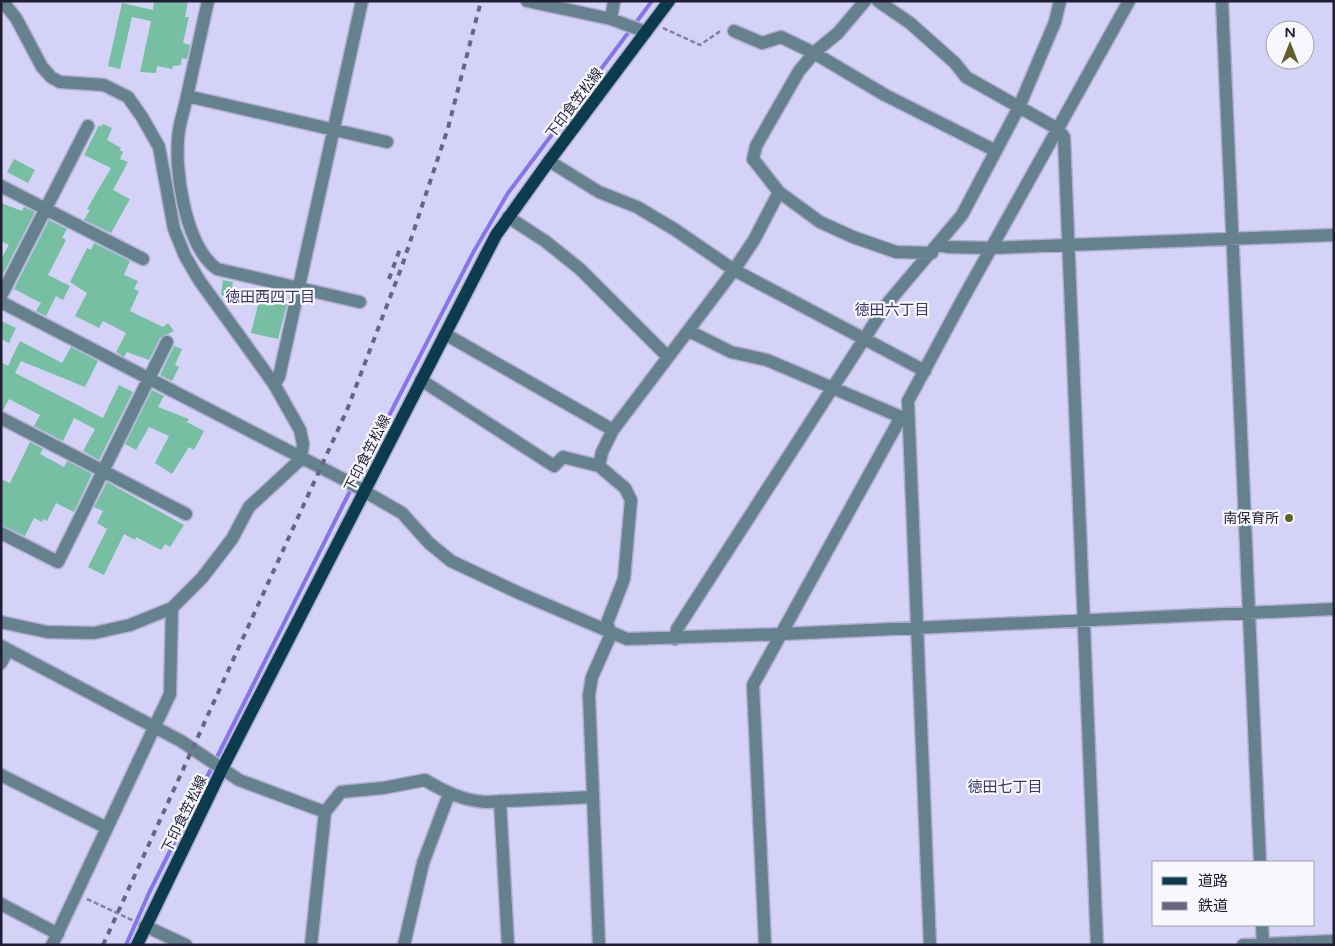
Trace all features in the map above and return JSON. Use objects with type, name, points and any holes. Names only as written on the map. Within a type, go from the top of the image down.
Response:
[{"type":"main road","name":"下印食笠松線","points":[[137,945],[221,766],[362,490],[496,235],[669,1]]},
{"type":"street","points":[[1,622],[47,632],[94,633],[130,625],[172,608],[202,578],[232,539],[249,507],[301,459],[303,444],[300,430],[274,384],[198,280],[185,256],[174,229],[159,147],[142,117],[128,97],[104,85],[60,82],[50,77],[42,67],[16,18],[2,1]]},
{"type":"street","points":[[208,1],[179,130],[178,146],[181,187],[196,243],[207,262],[217,269],[360,302]]},
{"type":"street","points":[[274,384],[279,377],[297,288],[362,1]]},
{"type":"street","points":[[527,1],[647,29]]},
{"type":"street","points":[[614,1],[615,20]]},
{"type":"street","points":[[865,1],[838,33],[814,53],[799,71],[756,146],[753,159],[779,192],[820,222],[853,237],[896,252],[947,247],[992,248],[1334,235]]},
{"type":"street","points":[[878,1],[910,23],[955,63],[966,77],[1058,129],[1064,137],[1097,945]]},
{"type":"street","points":[[675,639],[677,629],[886,305],[962,215],[1019,107],[1056,22],[1060,1]]},
{"type":"street","points":[[765,945],[753,685],[904,417],[908,401],[1129,1]]},
{"type":"street","points":[[1222,1],[1260,861]]},
{"type":"street","points":[[734,31],[762,44],[781,37],[814,53],[885,95],[996,151]]},
{"type":"street","points":[[187,96],[387,142]]},
{"type":"street","points":[[1,296],[88,126]]},
{"type":"street","points":[[549,161],[600,192],[637,207],[674,229],[734,270],[925,371]]},
{"type":"street","points":[[1,186],[143,259]]},
{"type":"street","points":[[599,466],[602,452],[613,430],[734,270],[754,240],[779,192]]},
{"type":"street","points":[[508,217],[545,240],[580,269],[668,358]]},
{"type":"street","points":[[1,302],[301,459],[343,479],[402,513],[429,543],[451,560],[611,634],[635,640],[1334,609]]},
{"type":"street","points":[[689,331],[731,352],[767,360],[904,417]]},
{"type":"street","points":[[445,334],[613,430]]},
{"type":"street","points":[[1,533],[58,562],[167,342]]},
{"type":"street","points":[[421,380],[554,466],[563,457],[599,466],[625,488],[632,500],[624,578],[607,623],[611,634],[592,678],[590,695],[592,797],[599,945]]},
{"type":"street","points":[[904,417],[916,628],[930,945]]},
{"type":"street","points":[[1,418],[186,514]]},
{"type":"street","points":[[1,904],[55,939],[170,694],[172,608]]},
{"type":"street","points":[[1,663],[5,648],[156,727],[221,766],[239,780],[325,812]]},
{"type":"street","points":[[1,775],[107,828]]},
{"type":"street","points":[[311,945],[325,812],[341,792],[384,788],[425,780],[449,794],[469,801],[592,797]]},
{"type":"street","points":[[404,945],[424,863],[449,794]]},
{"type":"street","points":[[500,801],[508,945]]},
{"type":"street","points":[[145,926],[186,945]]},
{"type":"street","points":[[1262,926],[1263,944]]},
{"type":"street","points":[[1243,945],[1334,941]]},
{"type":"path","points":[[647,29],[700,45],[725,27],[734,31]]},
{"type":"path","points":[[76,895],[145,926]]},
{"type":"building","points":[[154,1],[188,1],[185,17],[189,17],[183,43],[190,45],[187,59],[182,58],[181,65],[173,66],[172,69],[157,66],[156,73],[140,72],[151,21],[132,17],[120,69],[108,66],[122,3],[153,10]]},
{"type":"building","points":[[103,124],[112,128],[107,140],[121,148],[120,150],[123,152],[120,159],[128,162],[113,190],[130,199],[111,233],[84,220],[90,210],[87,209],[111,168],[84,155],[99,125],[101,127]]},
{"type":"building","points":[[14,159],[35,170],[28,183],[7,172]]},
{"type":"building","points":[[1,203],[22,211],[24,207],[35,212],[1,278],[1,259],[9,245],[1,241]]},
{"type":"building","points":[[49,220],[67,229],[62,238],[66,240],[48,275],[70,286],[63,300],[56,296],[46,316],[36,311],[41,303],[14,289]]},
{"type":"building","points":[[94,243],[130,261],[124,275],[138,281],[134,289],[139,291],[130,311],[163,327],[168,323],[174,331],[160,338],[149,360],[127,352],[124,357],[116,352],[126,333],[103,321],[99,328],[75,316],[87,293],[70,282],[87,248],[91,250]]},
{"type":"building","points":[[223,280],[233,282],[232,288],[240,290],[237,305],[227,303],[228,297],[221,295]]},
{"type":"building","points":[[260,297],[287,304],[278,339],[251,333]]},
{"type":"building","points":[[1,321],[16,328],[9,343],[1,339]]},
{"type":"building","points":[[20,341],[62,363],[71,347],[98,361],[85,387],[21,361],[15,373],[103,418],[119,385],[133,392],[99,460],[83,451],[95,429],[74,418],[63,441],[34,426],[40,415],[9,399],[3,410],[1,410],[1,362],[8,366]]},
{"type":"building","points":[[174,346],[182,349],[175,365],[179,367],[172,381],[160,375]]},
{"type":"building","points":[[152,390],[164,396],[158,407],[189,419],[187,422],[204,431],[194,450],[189,447],[172,474],[155,463],[169,436],[149,427],[136,450],[125,444]]},
{"type":"building","points":[[30,442],[43,449],[40,454],[64,467],[67,461],[92,474],[74,512],[56,503],[47,521],[43,519],[42,522],[34,518],[25,536],[1,525],[1,479],[10,483]]},
{"type":"building","points":[[107,482],[184,525],[170,547],[165,544],[161,550],[136,537],[135,540],[124,534],[104,575],[88,567],[107,529],[97,523],[103,511],[94,507]]},
{"type":"waterway","points":[[126,945],[149,893],[344,503],[474,251],[508,193],[652,1]]},
{"type":"railway","points":[[103,945],[347,410],[402,266],[448,128],[481,1]]},
{"type":"railway","points":[[389,279],[401,246]]},
{"type":"place","name":"南保育所","points":[[1289,518]]},
{"type":"district","name":"徳田西四丁目","points":[[270,297]]},
{"type":"district","name":"徳田六丁目","points":[[892,310]]},
{"type":"district","name":"徳田七丁目","points":[[1005,787]]}]
